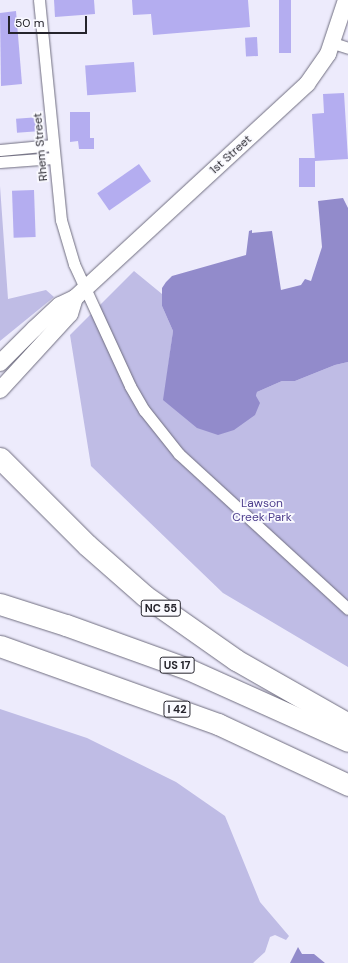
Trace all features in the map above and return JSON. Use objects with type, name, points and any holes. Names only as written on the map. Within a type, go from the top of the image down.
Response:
[{"type":"highway","name":"NC 55","points":[[0,458],[87,545],[144,596],[236,660],[348,724]]},
{"type":"highway","name":"US 17","points":[[0,604],[66,625],[188,670],[348,741]]},
{"type":"highway","name":"I 42","points":[[0,646],[218,724],[348,785]]},
{"type":"main road","name":"1st Street","points":[[80,293],[297,95],[319,69],[333,43],[346,0]]},
{"type":"main road","points":[[0,363],[60,305],[80,293]]},
{"type":"main road","points":[[0,390],[70,314],[80,293]]},
{"type":"street","name":"Rhem Street","points":[[39,0],[61,220],[80,293],[130,386],[161,433],[199,474],[348,609]]},
{"type":"street","points":[[333,43],[348,48]]},
{"type":"street","points":[[0,150],[54,145]]},
{"type":"street","points":[[0,162],[54,158]]},
{"type":"green space","points":[[0,186],[8,299],[46,290],[54,297],[0,341]]},
{"type":"green space","name":"Lawson Creek Park","points":[[134,271],[162,294],[162,306],[173,331],[164,400],[256,396],[257,392],[282,381],[295,381],[335,365],[348,362],[348,667],[223,593],[91,466],[70,335]]},
{"type":"green space","points":[[0,709],[87,738],[176,782],[225,816],[260,902],[289,936],[286,940],[275,935],[270,937],[265,952],[253,963],[0,963]]},
{"type":"shaded area","points":[[343,198],[348,208],[348,362],[335,365],[295,381],[282,381],[257,392],[256,396],[260,403],[255,415],[234,430],[218,435],[197,428],[163,400],[173,331],[162,306],[162,288],[172,276],[246,255],[249,231],[252,230],[252,233],[272,231],[281,290],[301,285],[305,279],[311,281],[322,247],[318,201]]},
{"type":"shaded area","points":[[298,947],[302,954],[314,954],[325,963],[290,963]]},
{"type":"building","points":[[54,0],[94,0],[95,14],[55,17]]},
{"type":"building","points":[[132,0],[248,0],[250,27],[153,35],[151,14],[133,15]]},
{"type":"building","points":[[279,0],[291,0],[291,53],[279,53]]},
{"type":"building","points":[[16,11],[22,84],[1,86],[0,13]]},
{"type":"building","points":[[257,37],[258,56],[246,57],[245,38]]},
{"type":"building","points":[[134,62],[136,92],[87,95],[85,65]]},
{"type":"building","points":[[344,93],[348,159],[315,161],[312,114],[324,113],[323,94]]},
{"type":"building","points":[[70,112],[90,112],[90,138],[94,138],[94,149],[79,149],[78,141],[70,142]]},
{"type":"building","points":[[40,117],[41,131],[17,133],[16,119]]},
{"type":"building","points":[[299,158],[315,158],[315,187],[299,187]]},
{"type":"building","points":[[139,164],[151,181],[109,210],[97,193]]},
{"type":"building","points":[[34,190],[36,237],[14,238],[12,191]]}]
